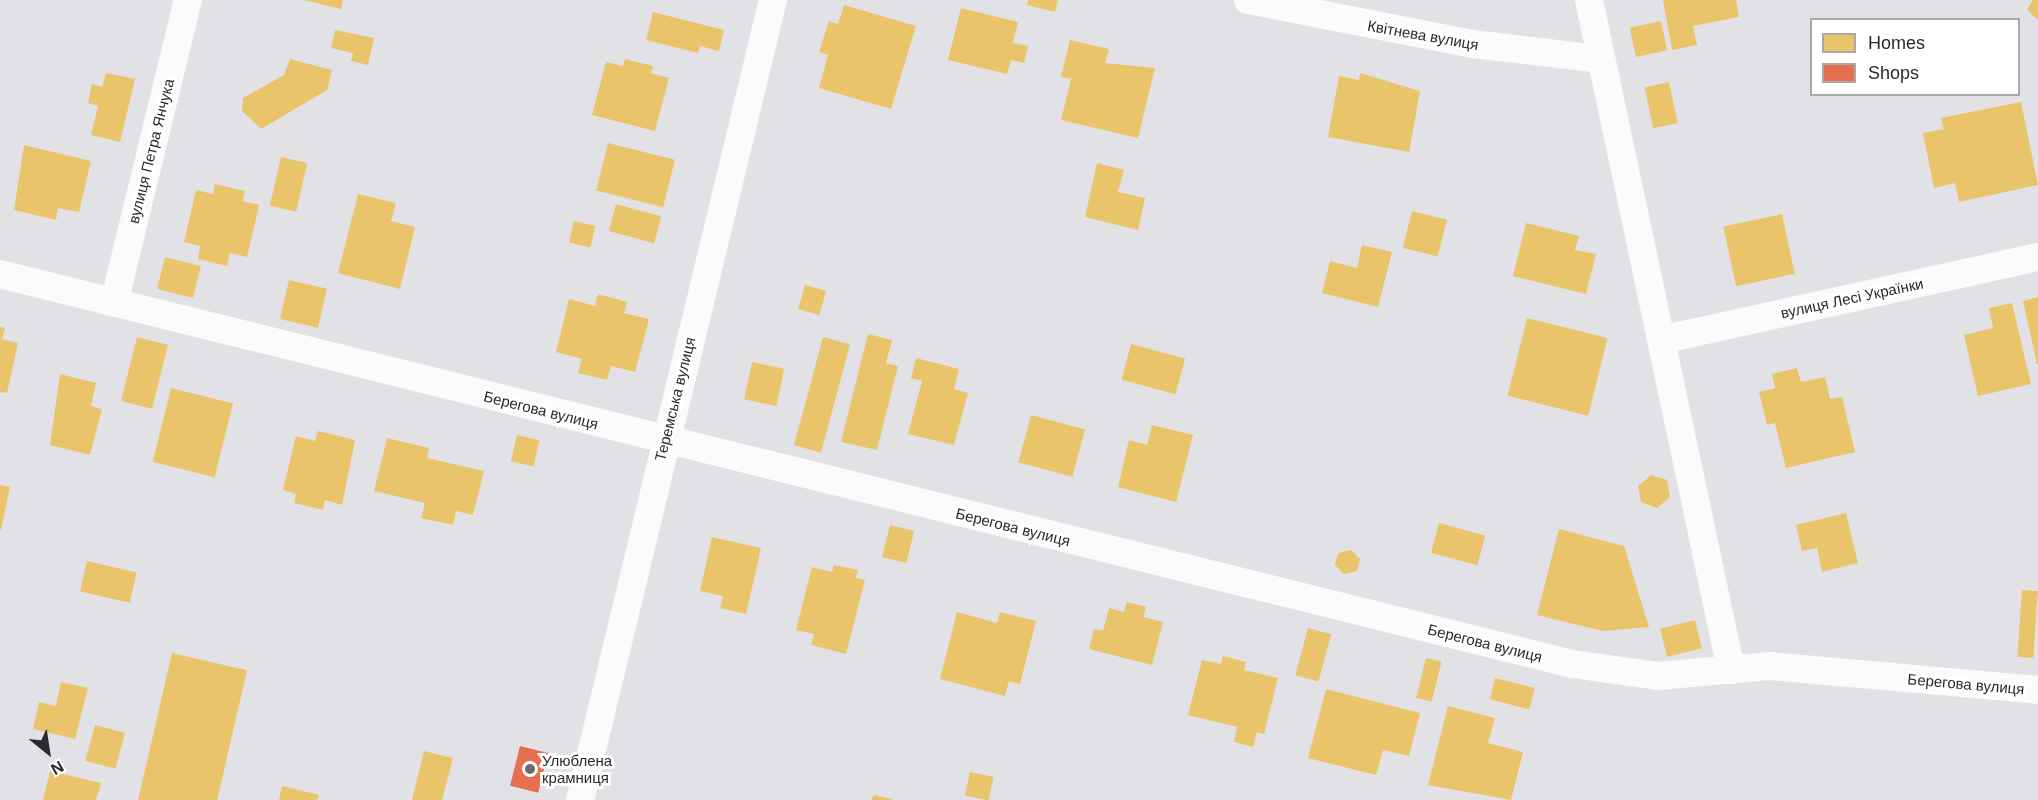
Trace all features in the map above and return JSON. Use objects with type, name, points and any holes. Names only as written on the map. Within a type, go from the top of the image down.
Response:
[{"type":"street","name":"вулиця Петра Янчука","points":[[114,303],[188,0]]},
{"type":"street","name":"Теремська вулиця","points":[[580,800],[663,441],[773,0]]},
{"type":"street","name":"Квітнева вулиця","points":[[1248,0],[1473,44],[1601,59]]},
{"type":"street","points":[[1589,0],[1665,339],[1731,670]]},
{"type":"street","name":"вулиця Лесі Українки","points":[[1665,339],[2038,257]]},
{"type":"street","name":"Берегова вулиця","points":[[0,273],[663,441],[1572,664],[1658,676],[1770,666],[2038,690]]},
{"type":"building: Homes","points":[[304,0],[343,0],[341,9]]},
{"type":"building: Homes","points":[[1028,0],[1058,0],[1055,12],[1027,5]]},
{"type":"building: Homes","points":[[1663,0],[1736,0],[1739,17],[1693,26],[1697,45],[1672,50]]},
{"type":"building: Homes","points":[[2033,0],[2038,0],[2038,20],[2027,10]]},
{"type":"building: Homes","points":[[844,5],[916,26],[891,109],[819,88],[828,55],[819,52],[829,21],[838,24]]},
{"type":"building: Homes","points":[[961,8],[1018,22],[1013,43],[1028,46],[1024,63],[1011,60],[1007,74],[948,60]]},
{"type":"building: Homes","points":[[653,12],[724,30],[719,51],[700,46],[698,53],[646,40]]},
{"type":"building: Homes","points":[[1661,21],[1667,50],[1636,57],[1630,28]]},
{"type":"building: Homes","points":[[335,30],[374,38],[368,65],[351,61],[353,53],[331,48]]},
{"type":"building: Homes","points":[[1070,40],[1109,49],[1105,63],[1155,68],[1138,138],[1061,120],[1071,79],[1061,77]]},
{"type":"building: Homes","points":[[290,59],[332,70],[327,90],[261,129],[242,111],[243,98],[284,75]]},
{"type":"building: Homes","points":[[625,59],[653,66],[651,73],[669,78],[655,131],[592,115],[606,62],[623,66]]},
{"type":"building: Homes","points":[[106,73],[135,79],[120,142],[91,135],[98,106],[88,103],[92,84],[102,87]]},
{"type":"building: Homes","points":[[1360,73],[1420,91],[1409,152],[1328,137],[1339,76],[1359,80]]},
{"type":"building: Homes","points":[[1669,82],[1678,123],[1653,128],[1645,87]]},
{"type":"building: Homes","points":[[2021,102],[2038,185],[1959,202],[1955,183],[1934,188],[1923,133],[1944,129],[1941,118]]},
{"type":"building: Homes","points":[[608,143],[675,160],[663,207],[596,191]]},
{"type":"building: Homes","points":[[24,145],[91,161],[79,212],[58,208],[56,220],[14,210]]},
{"type":"building: Homes","points":[[281,157],[307,163],[296,212],[270,206]]},
{"type":"building: Homes","points":[[1097,163],[1124,170],[1118,192],[1145,198],[1138,230],[1085,217]]},
{"type":"building: Homes","points":[[215,184],[245,191],[242,201],[259,205],[247,257],[230,253],[227,266],[198,259],[200,246],[184,242],[196,190],[213,194]]},
{"type":"building: Homes","points":[[358,194],[396,203],[391,221],[415,227],[400,289],[338,273]]},
{"type":"building: Homes","points":[[616,204],[661,216],[654,243],[609,231]]},
{"type":"building: Homes","points":[[1412,211],[1447,220],[1438,257],[1403,248]]},
{"type":"building: Homes","points":[[1782,214],[1795,274],[1736,286],[1723,226]]},
{"type":"building: Homes","points":[[574,221],[595,226],[590,247],[569,242]]},
{"type":"building: Homes","points":[[1526,223],[1579,236],[1575,250],[1596,254],[1586,294],[1513,276]]},
{"type":"building: Homes","points":[[1362,245],[1392,252],[1378,307],[1322,293],[1330,261],[1357,268]]},
{"type":"building: Homes","points":[[165,257],[201,266],[193,298],[157,289]]},
{"type":"building: Homes","points":[[289,280],[327,289],[318,328],[280,319]]},
{"type":"building: Homes","points":[[805,285],[826,291],[819,315],[798,309]]},
{"type":"building: Homes","points":[[598,294],[627,302],[624,313],[649,319],[635,372],[611,366],[607,380],[578,373],[582,359],[556,352],[569,299],[595,306]]},
{"type":"building: Homes","points":[[2038,297],[2038,364],[2037,364],[2023,301]]},
{"type":"building: Homes","points":[[2012,303],[2031,384],[1978,396],[1964,335],[1993,328],[1989,308]]},
{"type":"building: Homes","points":[[1527,318],[1608,338],[1588,416],[1508,396]]},
{"type":"building: Homes","points":[[0,327],[5,328],[2,339],[18,343],[7,393],[0,392]]},
{"type":"building: Homes","points":[[868,334],[892,340],[886,363],[898,366],[877,450],[841,442]]},
{"type":"building: Homes","points":[[137,337],[168,345],[152,409],[121,401]]},
{"type":"building: Homes","points":[[823,337],[850,344],[821,452],[794,445]]},
{"type":"building: Homes","points":[[1131,344],[1185,358],[1176,394],[1121,380]]},
{"type":"building: Homes","points":[[916,358],[959,369],[954,389],[968,393],[954,445],[908,434],[922,381],[911,378]]},
{"type":"building: Homes","points":[[752,362],[784,369],[776,406],[744,399]]},
{"type":"building: Homes","points":[[1797,368],[1801,382],[1825,377],[1830,399],[1842,397],[1855,452],[1786,468],[1775,423],[1767,425],[1759,392],[1775,388],[1772,374]]},
{"type":"building: Homes","points":[[60,374],[96,383],[91,406],[102,409],[90,455],[50,445]]},
{"type":"building: Homes","points":[[171,388],[233,403],[215,477],[153,462]]},
{"type":"building: Homes","points":[[1031,415],[1085,429],[1072,477],[1018,462]]},
{"type":"building: Homes","points":[[1152,425],[1193,435],[1176,502],[1118,487],[1129,440],[1147,445]]},
{"type":"building: Homes","points":[[318,431],[355,440],[342,505],[325,500],[323,510],[294,503],[296,494],[283,490],[296,436],[315,441]]},
{"type":"building: Homes","points":[[517,435],[539,440],[533,466],[511,461]]},
{"type":"building: Homes","points":[[387,438],[429,448],[427,458],[484,471],[473,515],[456,511],[453,525],[421,518],[425,503],[374,491]]},
{"type":"building: Homes","points":[[1651,475],[1667,480],[1670,497],[1657,508],[1641,502],[1638,486]]},
{"type":"building: Homes","points":[[0,485],[10,487],[1,530],[0,530]]},
{"type":"building: Homes","points":[[1846,513],[1858,563],[1822,572],[1817,548],[1802,551],[1796,525]]},
{"type":"building: Homes","points":[[1439,523],[1485,535],[1477,565],[1431,553]]},
{"type":"building: Homes","points":[[890,525],[914,531],[906,563],[882,557]]},
{"type":"building: Homes","points":[[1559,529],[1624,546],[1649,627],[1603,631],[1537,615]]},
{"type":"building: Homes","points":[[712,537],[761,548],[746,614],[720,608],[723,596],[700,591]]},
{"type":"building: Homes","points":[[1351,550],[1360,559],[1357,571],[1344,574],[1335,565],[1338,553]]},
{"type":"building: Homes","points":[[87,561],[137,572],[130,603],[80,591]]},
{"type":"building: Homes","points":[[834,565],[858,570],[856,578],[865,580],[846,654],[811,645],[814,634],[796,630],[812,567],[832,572]]},
{"type":"building: Homes","points":[[2022,590],[2038,591],[2033,658],[2017,657]]},
{"type":"building: Homes","points":[[1127,602],[1146,607],[1143,617],[1163,622],[1152,665],[1089,649],[1094,629],[1103,631],[1109,608],[1124,612]]},
{"type":"building: Homes","points":[[957,612],[997,623],[1000,612],[1036,621],[1020,684],[1009,681],[1005,696],[940,679]]},
{"type":"building: Homes","points":[[1695,620],[1702,648],[1667,657],[1660,629]]},
{"type":"building: Homes","points":[[1308,628],[1331,634],[1319,682],[1295,675]]},
{"type":"building: Homes","points":[[172,653],[247,670],[217,800],[138,800]]},
{"type":"building: Homes","points":[[1223,656],[1246,662],[1244,670],[1278,678],[1264,734],[1257,732],[1253,747],[1234,742],[1237,727],[1188,715],[1202,660],[1221,664]]},
{"type":"building: Homes","points":[[1426,658],[1442,662],[1432,702],[1416,698]]},
{"type":"building: Homes","points":[[1495,678],[1535,688],[1529,709],[1490,699]]},
{"type":"building: Homes","points":[[61,682],[88,688],[75,739],[33,729],[39,702],[56,706]]},
{"type":"building: Homes","points":[[1326,689],[1420,713],[1409,756],[1383,750],[1376,775],[1308,758]]},
{"type":"building: Homes","points":[[1448,706],[1495,718],[1488,743],[1523,752],[1511,800],[1428,785]]},
{"type":"building: Homes","points":[[95,725],[125,733],[115,769],[85,761]]},
{"type":"building: Homes","points":[[424,751],[453,758],[442,800],[412,800]]},
{"type":"building: Homes","points":[[50,771],[101,783],[96,800],[43,800]]},
{"type":"building: Homes","points":[[970,772],[993,777],[989,800],[965,795]]},
{"type":"building: Homes","points":[[282,786],[319,795],[317,800],[279,800]]},
{"type":"building: Homes","points":[[873,795],[892,799],[892,800],[872,800]]},
{"type":"building: Shops","name":"Улюблена крамниця","points":[[520,746],[548,753],[538,793],[510,786]]},
{"type":"place","name":"Улюблена крамниця","points":[[530,769]]}]
